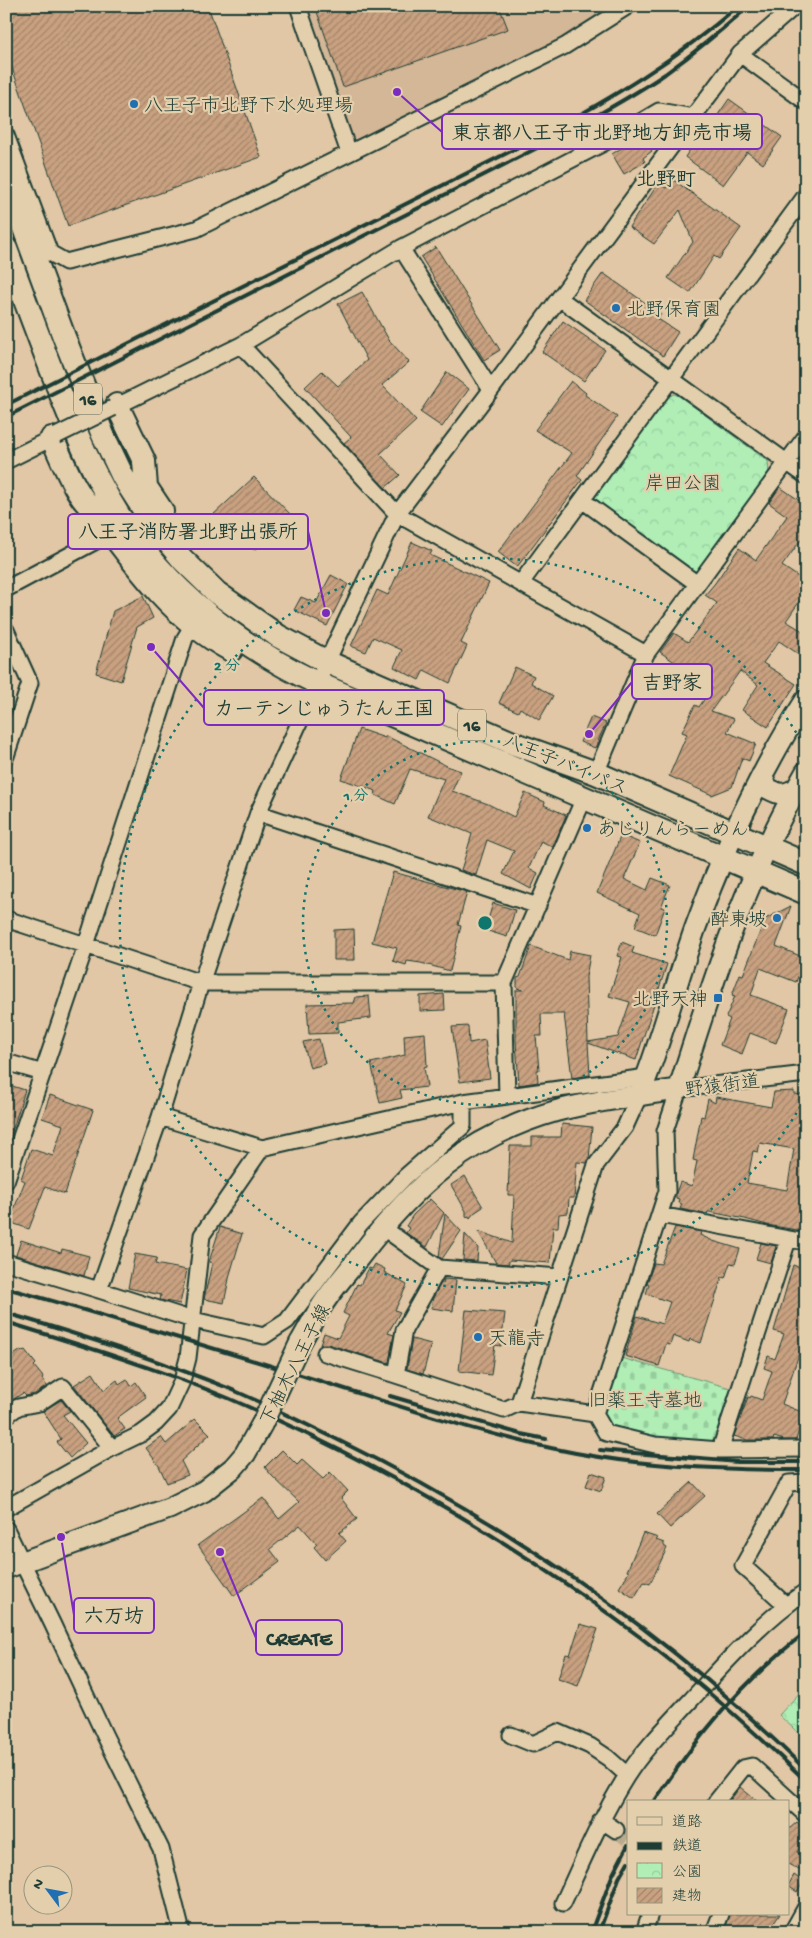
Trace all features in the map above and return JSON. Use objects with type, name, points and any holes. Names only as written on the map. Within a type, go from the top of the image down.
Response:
[{"type":"highway","name":"八王子バイパス","points":[[6,179],[64,337],[103,435],[123,477],[153,524],[183,560],[217,593],[278,636],[327,662],[515,744],[596,773],[806,864]]},
{"type":"highway","name":"八王子バイパス","points":[[6,249],[81,444],[104,489],[137,540],[168,577],[202,611],[233,635],[272,660],[317,683],[806,893]]},
{"type":"highway","points":[[115,407],[144,461],[146,487],[165,515],[194,550],[224,580],[258,606],[312,638],[327,662]]},
{"type":"highway","points":[[54,437],[81,496],[157,590],[193,624],[222,645],[277,674],[292,681],[317,683]]},
{"type":"main road","points":[[639,1096],[647,1077],[696,926],[733,832],[762,775],[806,700]]},
{"type":"main road","points":[[679,1089],[729,938],[766,847],[806,772]]},
{"type":"main road","points":[[762,775],[767,788],[779,794],[786,794],[796,789]]},
{"type":"main road","name":"野猿街道","points":[[639,1096],[679,1089]]},
{"type":"main road","name":"下柚木八王子線","points":[[14,1565],[170,1508],[204,1491],[233,1468],[245,1454],[262,1424],[300,1343],[321,1306],[382,1227],[406,1200],[441,1168],[485,1139],[514,1126],[556,1111],[639,1096]]},
{"type":"street","points":[[298,6],[349,153]]},
{"type":"street","points":[[6,135],[50,253],[66,262],[196,229],[565,46],[628,6]]},
{"type":"street","points":[[99,1290],[160,1117],[201,983],[258,813],[397,514],[740,54],[796,6]]},
{"type":"street","points":[[740,54],[806,102]]},
{"type":"street","points":[[6,461],[241,345],[402,248],[619,135],[659,111],[693,117]]},
{"type":"street","points":[[521,583],[670,377],[806,195]]},
{"type":"street","points":[[402,248],[491,390]]},
{"type":"street","points":[[559,298],[806,476]]},
{"type":"street","points":[[241,345],[397,514],[646,654]]},
{"type":"street","points":[[596,773],[646,654],[806,436]]},
{"type":"street","points":[[582,500],[696,584]]},
{"type":"street","points":[[6,589],[111,533]]},
{"type":"street","points":[[6,1181],[86,945],[185,638],[193,624]]},
{"type":"street","points":[[6,630],[30,682],[6,756]]},
{"type":"street","points":[[507,1096],[504,983],[584,798]]},
{"type":"street","points":[[258,813],[538,906]]},
{"type":"street","points":[[6,919],[201,983],[504,983]]},
{"type":"street","points":[[6,1062],[43,1073]]},
{"type":"street","name":"野猿街道","points":[[679,1089],[806,1074]]},
{"type":"street","points":[[160,1117],[262,1148],[463,1102],[647,1077]]},
{"type":"street","points":[[679,1089],[666,1131],[667,1191],[595,1414],[606,1433],[655,1445],[720,1450],[806,1449]]},
{"type":"street","points":[[519,1403],[596,1165],[625,1127],[639,1096]]},
{"type":"street","points":[[6,1262],[193,1320],[264,1336],[287,1321],[361,1223],[405,1176],[463,1126],[463,1102]]},
{"type":"street","points":[[6,1508],[112,1448],[141,1434],[156,1423],[169,1409],[182,1381],[188,1358],[202,1235],[262,1148]]},
{"type":"street","points":[[660,1215],[806,1242]]},
{"type":"street","points":[[382,1227],[439,1268],[560,1277]]},
{"type":"street","points":[[720,1450],[788,1240]]},
{"type":"street","points":[[396,1375],[404,1330],[439,1268]]},
{"type":"street","points":[[325,1353],[504,1410],[519,1403],[595,1414]]},
{"type":"street","points":[[6,1416],[18,1407],[39,1403],[64,1387],[112,1448]]},
{"type":"street","points":[[786,1605],[743,1566],[789,1483],[806,1482]]},
{"type":"street","points":[[6,1529],[14,1565],[52,1623],[104,1736],[162,1850],[182,1932]]},
{"type":"street","points":[[563,1903],[601,1820],[627,1775],[708,1681],[751,1636],[786,1605],[806,1591]]},
{"type":"street","points":[[511,1736],[534,1744],[558,1732],[590,1746],[608,1758],[627,1775]]},
{"type":"street","points":[[718,1800],[742,1768],[752,1766],[786,1800]]},
{"type":"street","points":[[791,1805],[806,1815]]},
{"type":"street","points":[[601,1820],[616,1830]]},
{"type":"street","points":[[792,1932],[806,1907]]},
{"type":"street","points":[[644,1932],[649,1916]]},
{"type":"street","points":[[714,1932],[719,1916]]},
{"type":"shaded area","points":[[308,6],[614,6],[559,41],[354,142]]},
{"type":"green space","name":"岸田公園","points":[[674,394],[768,461],[769,474],[695,574],[595,504],[593,497],[664,399]]},
{"type":"green space","name":"旧薬王寺墓地","points":[[621,1358],[734,1389],[720,1435],[709,1442],[653,1436],[608,1425],[603,1414]]},
{"type":"green space","points":[[806,1686],[806,1740],[779,1715]]},
{"type":"building","name":"八王子市北野下水処理場","points":[[6,6],[208,6],[261,157],[68,226],[6,51]]},
{"type":"building","points":[[315,6],[499,6],[508,29],[343,87]]},
{"type":"building","points":[[729,99],[782,137],[763,164],[747,152],[723,185],[685,157],[701,133],[704,135]]},
{"type":"building","points":[[642,135],[652,151],[643,158],[645,162],[624,174],[612,154]]},
{"type":"building","points":[[672,179],[741,228],[719,259],[714,256],[690,293],[668,278],[693,242],[680,210],[654,244],[629,227],[658,184],[666,188]]},
{"type":"building","points":[[436,247],[500,350],[484,360],[421,257]]},
{"type":"building","points":[[603,273],[661,314],[658,319],[678,332],[663,356],[584,300]]},
{"type":"building","points":[[362,292],[389,340],[409,362],[382,385],[416,421],[380,454],[400,475],[385,488],[344,443],[351,437],[305,387],[322,371],[338,386],[367,360],[338,304]]},
{"type":"building","points":[[563,321],[605,350],[584,381],[542,352]]},
{"type":"building","points":[[447,372],[469,389],[442,427],[420,412]]},
{"type":"building","points":[[571,381],[586,393],[585,395],[617,417],[577,476],[582,480],[517,567],[498,552],[572,453],[535,430]]},
{"type":"building","points":[[254,477],[292,516],[254,550],[234,527],[215,545],[199,528]]},
{"type":"building","points":[[780,487],[806,505],[806,533],[782,566],[806,582],[806,592],[786,621],[806,633],[806,659],[779,641],[763,663],[796,684],[768,727],[742,710],[758,685],[740,671],[711,711],[734,719],[727,732],[756,744],[749,761],[742,758],[732,787],[712,795],[669,776],[687,734],[682,732],[695,705],[699,707],[712,688],[660,652],[674,633],[688,642],[717,603],[705,595],[739,548],[756,560],[787,516],[769,503]]},
{"type":"building","points":[[412,542],[432,551],[430,555],[489,583],[461,643],[467,646],[450,683],[424,670],[419,680],[394,667],[402,650],[373,637],[366,652],[351,646],[377,590],[388,595]]},
{"type":"building","points":[[331,575],[348,584],[327,626],[294,610],[301,597],[316,603]]},
{"type":"building","points":[[143,596],[153,618],[137,627],[121,681],[96,673],[113,611]]},
{"type":"building","points":[[515,667],[534,676],[531,683],[553,696],[539,720],[520,708],[518,712],[499,703]]},
{"type":"building","points":[[591,717],[606,723],[595,748],[580,742]]},
{"type":"building","points":[[359,729],[385,738],[386,736],[461,771],[452,791],[488,804],[514,817],[525,793],[545,802],[544,805],[566,815],[553,847],[541,841],[529,868],[538,873],[531,889],[503,874],[514,851],[487,840],[476,875],[461,870],[472,834],[428,816],[444,779],[410,769],[395,804],[375,795],[376,791],[341,779]]},
{"type":"building","points":[[621,835],[640,843],[624,879],[647,890],[652,878],[670,885],[661,907],[665,908],[655,935],[635,927],[640,913],[597,893]]},
{"type":"building","points":[[393,872],[467,892],[458,925],[461,926],[450,971],[421,963],[407,961],[406,965],[393,961],[397,948],[372,942]]},
{"type":"building","points":[[493,903],[515,910],[507,937],[485,930]]},
{"type":"building","points":[[791,906],[776,946],[805,958],[796,982],[760,968],[751,995],[789,1009],[776,1043],[750,1033],[742,1054],[720,1045],[730,1019],[726,1017],[735,996],[732,995],[740,974],[743,975],[765,919]]},
{"type":"building","points":[[354,929],[355,960],[334,960],[334,930]]},
{"type":"building","points":[[622,942],[634,947],[632,953],[667,964],[636,1060],[588,1043],[590,1075],[572,1078],[564,1014],[541,1014],[542,1036],[536,1036],[539,1070],[537,1070],[538,1082],[519,1085],[516,1041],[516,990],[523,990],[517,988],[517,978],[520,977],[531,946],[568,960],[570,951],[590,955],[586,977],[588,1042],[618,1037],[630,1002],[609,996],[622,957],[617,956]]},
{"type":"building","points":[[444,994],[445,1010],[420,1011],[420,996]]},
{"type":"building","points":[[369,996],[371,1018],[338,1022],[338,1033],[309,1034],[307,1004],[354,1003],[356,997]]},
{"type":"building","points":[[468,1026],[469,1043],[485,1040],[490,1078],[460,1082],[452,1027]]},
{"type":"building","points":[[425,1033],[427,1066],[424,1067],[427,1087],[400,1090],[402,1098],[380,1103],[371,1063],[405,1055],[404,1035]]},
{"type":"building","points":[[319,1039],[325,1064],[310,1068],[303,1042]]},
{"type":"building","points":[[6,1084],[25,1090],[9,1141],[6,1141]]},
{"type":"building","points":[[794,1091],[794,1094],[806,1095],[806,1216],[803,1231],[710,1212],[707,1214],[680,1209],[682,1204],[678,1203],[679,1199],[676,1198],[676,1193],[680,1182],[692,1186],[697,1161],[693,1160],[701,1116],[704,1117],[708,1099],[715,1103],[716,1097],[771,1107],[774,1092]],"holes":[[[760,1143],[794,1149],[787,1190],[747,1183],[753,1151],[758,1152]]]},
{"type":"building","points":[[50,1095],[93,1110],[65,1194],[45,1187],[29,1229],[9,1222],[25,1181],[21,1179],[31,1149],[53,1156],[63,1125],[42,1118]]},
{"type":"building","points":[[562,1124],[592,1127],[589,1159],[587,1163],[577,1162],[574,1198],[569,1198],[568,1213],[559,1214],[558,1227],[553,1227],[550,1263],[510,1260],[508,1264],[496,1263],[478,1231],[512,1243],[514,1195],[508,1195],[510,1146],[532,1146],[532,1137],[561,1137]]},
{"type":"building","points":[[465,1176],[483,1207],[470,1218],[469,1216],[466,1217],[466,1211],[451,1185]]},
{"type":"building","points":[[430,1199],[444,1213],[427,1247],[406,1233],[409,1228],[406,1226],[413,1215]]},
{"type":"building","points":[[445,1214],[461,1231],[442,1259],[439,1256]]},
{"type":"building","points":[[220,1227],[242,1234],[230,1274],[224,1303],[204,1299],[212,1263],[209,1262]]},
{"type":"building","points":[[675,1227],[701,1232],[700,1235],[713,1241],[740,1249],[735,1264],[730,1263],[725,1278],[722,1277],[701,1343],[690,1339],[689,1342],[673,1336],[670,1345],[666,1344],[659,1366],[625,1356],[637,1316],[662,1324],[670,1302],[646,1294],[649,1284],[647,1283],[654,1263],[661,1264]]},
{"type":"building","points":[[465,1234],[478,1248],[477,1261],[463,1260]]},
{"type":"building","points":[[21,1240],[61,1253],[62,1249],[89,1256],[84,1276],[16,1255]]},
{"type":"building","points":[[761,1243],[776,1246],[771,1263],[756,1259]]},
{"type":"building","points":[[135,1254],[157,1258],[155,1264],[187,1270],[180,1304],[160,1300],[161,1295],[128,1288]]},
{"type":"building","points":[[375,1264],[385,1269],[384,1272],[407,1285],[395,1310],[400,1312],[388,1333],[394,1335],[389,1363],[328,1344],[320,1345],[324,1333],[338,1338],[349,1316],[343,1313],[357,1284],[360,1285],[369,1268],[372,1269]]},
{"type":"building","points":[[793,1265],[806,1270],[806,1349],[801,1348],[782,1404],[804,1413],[796,1440],[784,1440],[774,1437],[773,1440],[747,1440],[734,1436],[748,1397],[750,1398],[751,1396],[762,1400],[772,1371],[764,1368],[768,1356],[775,1359],[784,1334],[774,1331]]},
{"type":"building","points":[[444,1279],[456,1280],[453,1311],[431,1308],[433,1298]]},
{"type":"building","points":[[466,1310],[505,1313],[501,1346],[495,1345],[491,1375],[459,1371]]},
{"type":"building","points":[[412,1339],[431,1344],[423,1374],[407,1369]]},
{"type":"building","points":[[21,1350],[25,1350],[36,1364],[34,1366],[43,1377],[42,1379],[47,1386],[35,1394],[26,1396],[23,1393],[6,1404],[6,1367],[13,1361],[11,1357]]},
{"type":"building","points":[[93,1373],[104,1390],[117,1380],[119,1384],[127,1379],[131,1386],[136,1382],[146,1397],[117,1418],[125,1429],[114,1436],[74,1385]]},
{"type":"building","points":[[61,1400],[70,1411],[63,1415],[86,1443],[70,1458],[57,1442],[61,1439],[43,1411]]},
{"type":"building","points":[[195,1419],[210,1434],[181,1461],[188,1475],[167,1483],[159,1466],[146,1448],[161,1437],[166,1444]]},
{"type":"building","points":[[282,1450],[297,1465],[302,1460],[323,1479],[330,1472],[348,1491],[341,1498],[357,1519],[339,1533],[346,1541],[325,1560],[314,1547],[317,1544],[300,1525],[270,1549],[280,1562],[234,1596],[198,1545],[263,1498],[279,1519],[299,1502],[265,1467]]},
{"type":"building","points":[[591,1472],[606,1477],[601,1491],[586,1486]]},
{"type":"building","points":[[692,1482],[705,1496],[670,1528],[657,1514]]},
{"type":"building","points":[[643,1533],[658,1538],[656,1540],[664,1543],[664,1546],[667,1548],[650,1584],[644,1582],[634,1598],[619,1588],[629,1572],[627,1571]]},
{"type":"building","points":[[580,1624],[598,1629],[578,1686],[558,1679],[566,1654],[570,1655]]},
{"type":"building","points":[[740,1787],[756,1800],[730,1800]]},
{"type":"building","points":[[797,1822],[806,1831],[806,1838],[797,1852],[806,1857],[806,1863],[801,1871],[790,1865],[790,1828]]},
{"type":"building","points":[[794,1875],[804,1882],[797,1892],[790,1887],[790,1882]]},
{"type":"building","points":[[729,1916],[779,1916],[768,1932],[724,1932]]},
{"type":"tunnel","points":[[616,1830],[627,1838]]},
{"type":"railway","points":[[6,405],[567,122],[643,77],[691,43],[738,6]]},
{"type":"railway","points":[[6,417],[591,119],[665,74],[749,6]]},
{"type":"railway","points":[[6,1288],[203,1345],[424,1414],[528,1443],[564,1451],[650,1464],[728,1469],[806,1470]]},
{"type":"railway","points":[[6,1313],[118,1348],[228,1388],[399,1471],[462,1507],[584,1585],[698,1673],[753,1720],[806,1770]]},
{"type":"railway","points":[[6,1322],[146,1367],[228,1398],[336,1448],[441,1505],[543,1568],[640,1637],[725,1706],[806,1781]]},
{"type":"railway","points":[[390,1396],[521,1434],[546,1439]]},
{"type":"railway","points":[[600,1450],[737,1462],[806,1462]]},
{"type":"railway","points":[[655,1800],[704,1732],[723,1710],[762,1669],[806,1632]]},
{"type":"railway","points":[[591,1932],[612,1876],[627,1847]]},
{"type":"railway","points":[[599,1932],[619,1878],[627,1864]]},
{"type":"place","name":"東京都八王子市北野地方卸売市場","points":[[397,92]]},
{"type":"place","name":"八王子市北野下水処理場","points":[[134,104]]},
{"type":"place","name":"北野保育園","points":[[616,308]]},
{"type":"place","name":"八王子消防署北野出張所","points":[[326,613]]},
{"type":"place","name":"カーテンじゅうたん王国","points":[[151,647]]},
{"type":"place","name":"吉野家","points":[[589,734]]},
{"type":"place","name":"あじりんらーめん","points":[[587,828]]},
{"type":"place","name":"酔東坡","points":[[777,918]]},
{"type":"place","name":"北野天神","points":[[718,998]]},
{"type":"place","name":"天龍寺","points":[[478,1337]]},
{"type":"place","name":"六万坊","points":[[61,1537]]},
{"type":"place","name":"CREATE","points":[[220,1552]]},
{"type":"district","name":"北野町","points":[[666,178]]}]
